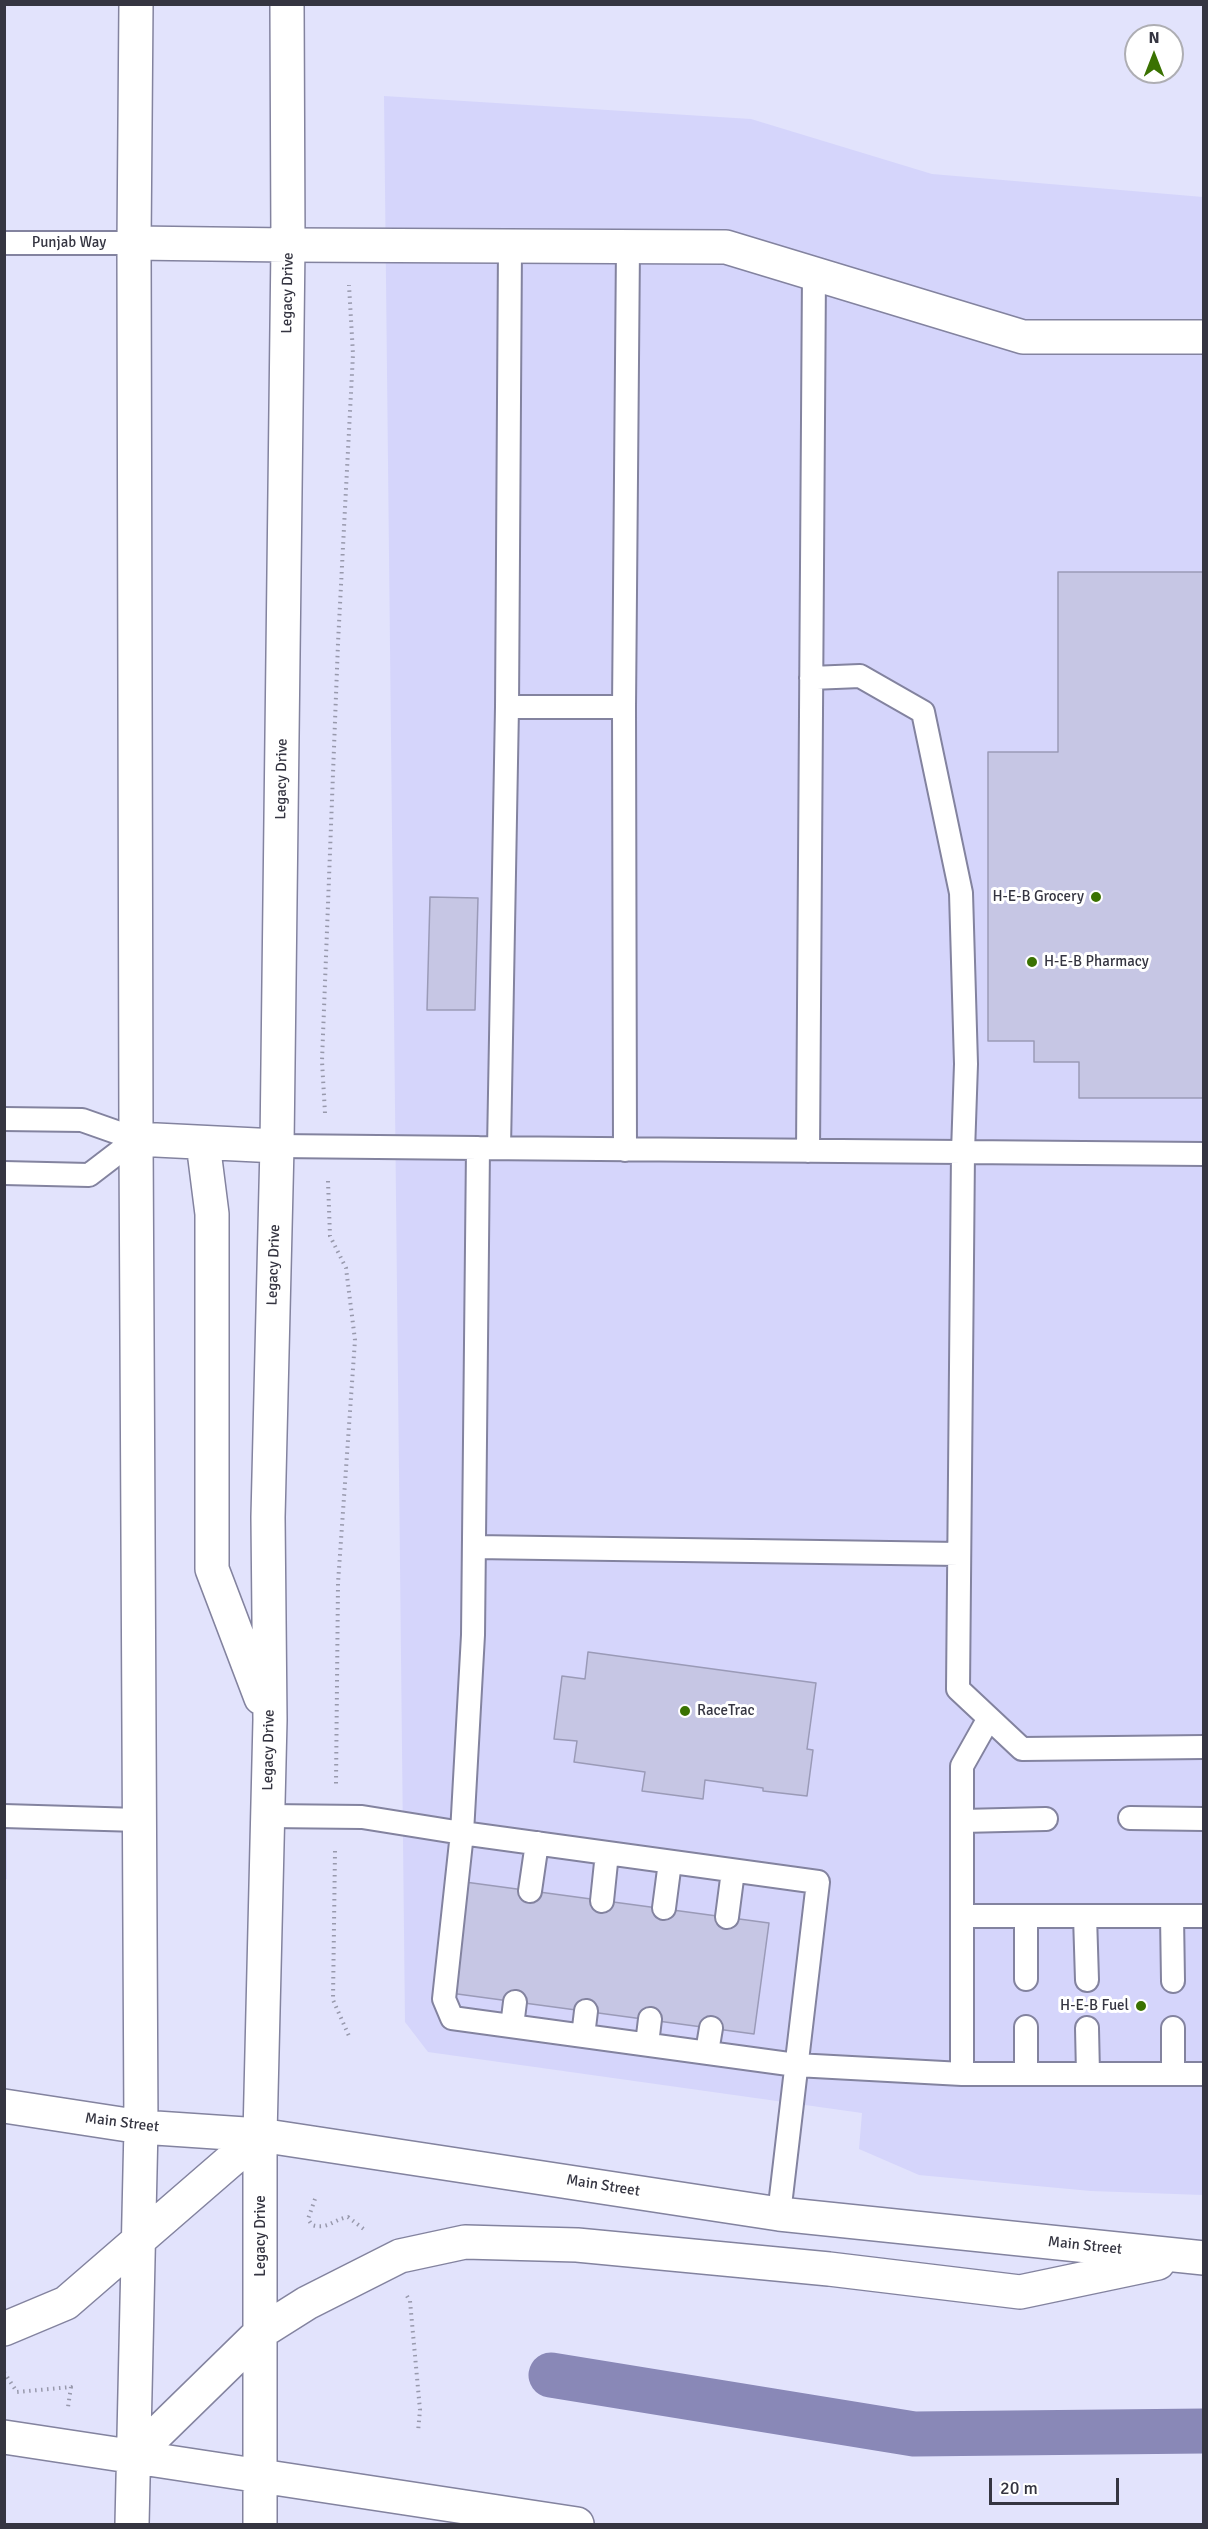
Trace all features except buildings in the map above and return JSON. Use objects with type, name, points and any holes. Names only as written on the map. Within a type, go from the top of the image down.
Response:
[{"type":"main road","points":[[132,2524],[141,2127],[136,1139],[134,243],[136,4]]},
{"type":"main road","name":"Legacy Drive","points":[[260,2524],[260,2135],[270,1720],[268,1517],[278,1146],[288,245],[287,4]]},
{"type":"main road","points":[[134,243],[726,247],[1023,337],[1203,337]]},
{"type":"main road","points":[[136,1139],[278,1146]]},
{"type":"main road","points":[[203,1143],[212,1214],[212,1569],[270,1720]]},
{"type":"main road","name":"Main Street","points":[[4,2106],[141,2127],[260,2135],[779,2214],[1195,2258]]},
{"type":"main road","points":[[4,2329],[66,2303],[260,2135]]},
{"type":"main road","points":[[133,2457],[261,2332],[307,2303],[400,2256],[465,2242],[577,2245],[829,2269],[1020,2292],[1195,2258]]},
{"type":"main road","points":[[4,2437],[577,2524]]},
{"type":"lane","name":"Punjab Way","points":[[4,243],[134,243]]},
{"type":"lane","points":[[510,246],[507,707],[489,1148],[473,1635],[462,1833],[444,1999],[452,2018],[796,2065],[962,2074],[1203,2074]]},
{"type":"lane","points":[[625,1150],[624,707],[628,246]]},
{"type":"lane","points":[[808,1151],[814,273]]},
{"type":"lane","points":[[811,678],[860,676],[923,712],[961,893],[966,1064],[957,1689],[1022,1749],[1203,1747]]},
{"type":"lane","points":[[507,707],[624,707]]},
{"type":"lane","points":[[4,1119],[82,1120],[136,1139]]},
{"type":"lane","points":[[4,1173],[89,1175],[136,1139]]},
{"type":"lane","points":[[278,1146],[1203,1154]]},
{"type":"lane","points":[[475,1547],[959,1554]]},
{"type":"lane","points":[[962,2074],[962,1766],[989,1718]]},
{"type":"lane","points":[[4,1816],[138,1820]]},
{"type":"lane","points":[[268,1816],[362,1817],[818,1882],[779,2214]]},
{"type":"lane","points":[[1130,1818],[1203,1818]]},
{"type":"lane","points":[[962,1821],[1046,1819]]},
{"type":"lane","points":[[531,1891],[537,1843]]},
{"type":"lane","points":[[602,1900],[607,1853]]},
{"type":"lane","points":[[664,1908],[670,1862]]},
{"type":"lane","points":[[727,1917],[733,1871]]},
{"type":"lane","points":[[962,1916],[1203,1916]]},
{"type":"lane","points":[[1026,1916],[1026,1979]]},
{"type":"lane","points":[[1085,1916],[1087,1980]]},
{"type":"lane","points":[[1172,1916],[1173,1981]]},
{"type":"lane","points":[[512,2026],[515,2002]]},
{"type":"lane","points":[[583,2036],[586,2011]]},
{"type":"lane","points":[[647,2044],[650,2019]]},
{"type":"lane","points":[[1026,2027],[1026,2074]]},
{"type":"lane","points":[[707,2052],[711,2028]]},
{"type":"lane","points":[[1087,2028],[1088,2074]]},
{"type":"lane","points":[[1173,2028],[1173,2074]]},
{"type":"path","points":[[315,2199],[308,2219],[312,2225],[330,2226],[341,2218],[348,2217],[371,2235]]},
{"type":"path","points":[[404,2290],[410,2301],[420,2410],[418,2432]]},
{"type":"path","points":[[4,2373],[17,2392],[71,2387],[66,2416]]},
{"type":"shaded area","points":[[384,96],[751,119],[932,174],[1203,197],[1203,2195],[1091,2191],[919,2175],[859,2149],[862,2113],[428,2052],[405,2022]]},
{"type":"shaded area","points":[[4,1262],[7,1879],[5,1880],[4,1880]]},
{"type":"waterway","points":[[551,2375],[914,2434],[1204,2431]]},
{"type":"place","name":"H-E-B Grocery","points":[[1096,897]]},
{"type":"place","name":"H-E-B Pharmacy","points":[[1032,962]]},
{"type":"place","name":"RaceTrac","points":[[685,1711]]},
{"type":"place","name":"H-E-B Fuel","points":[[1141,2006]]}]
